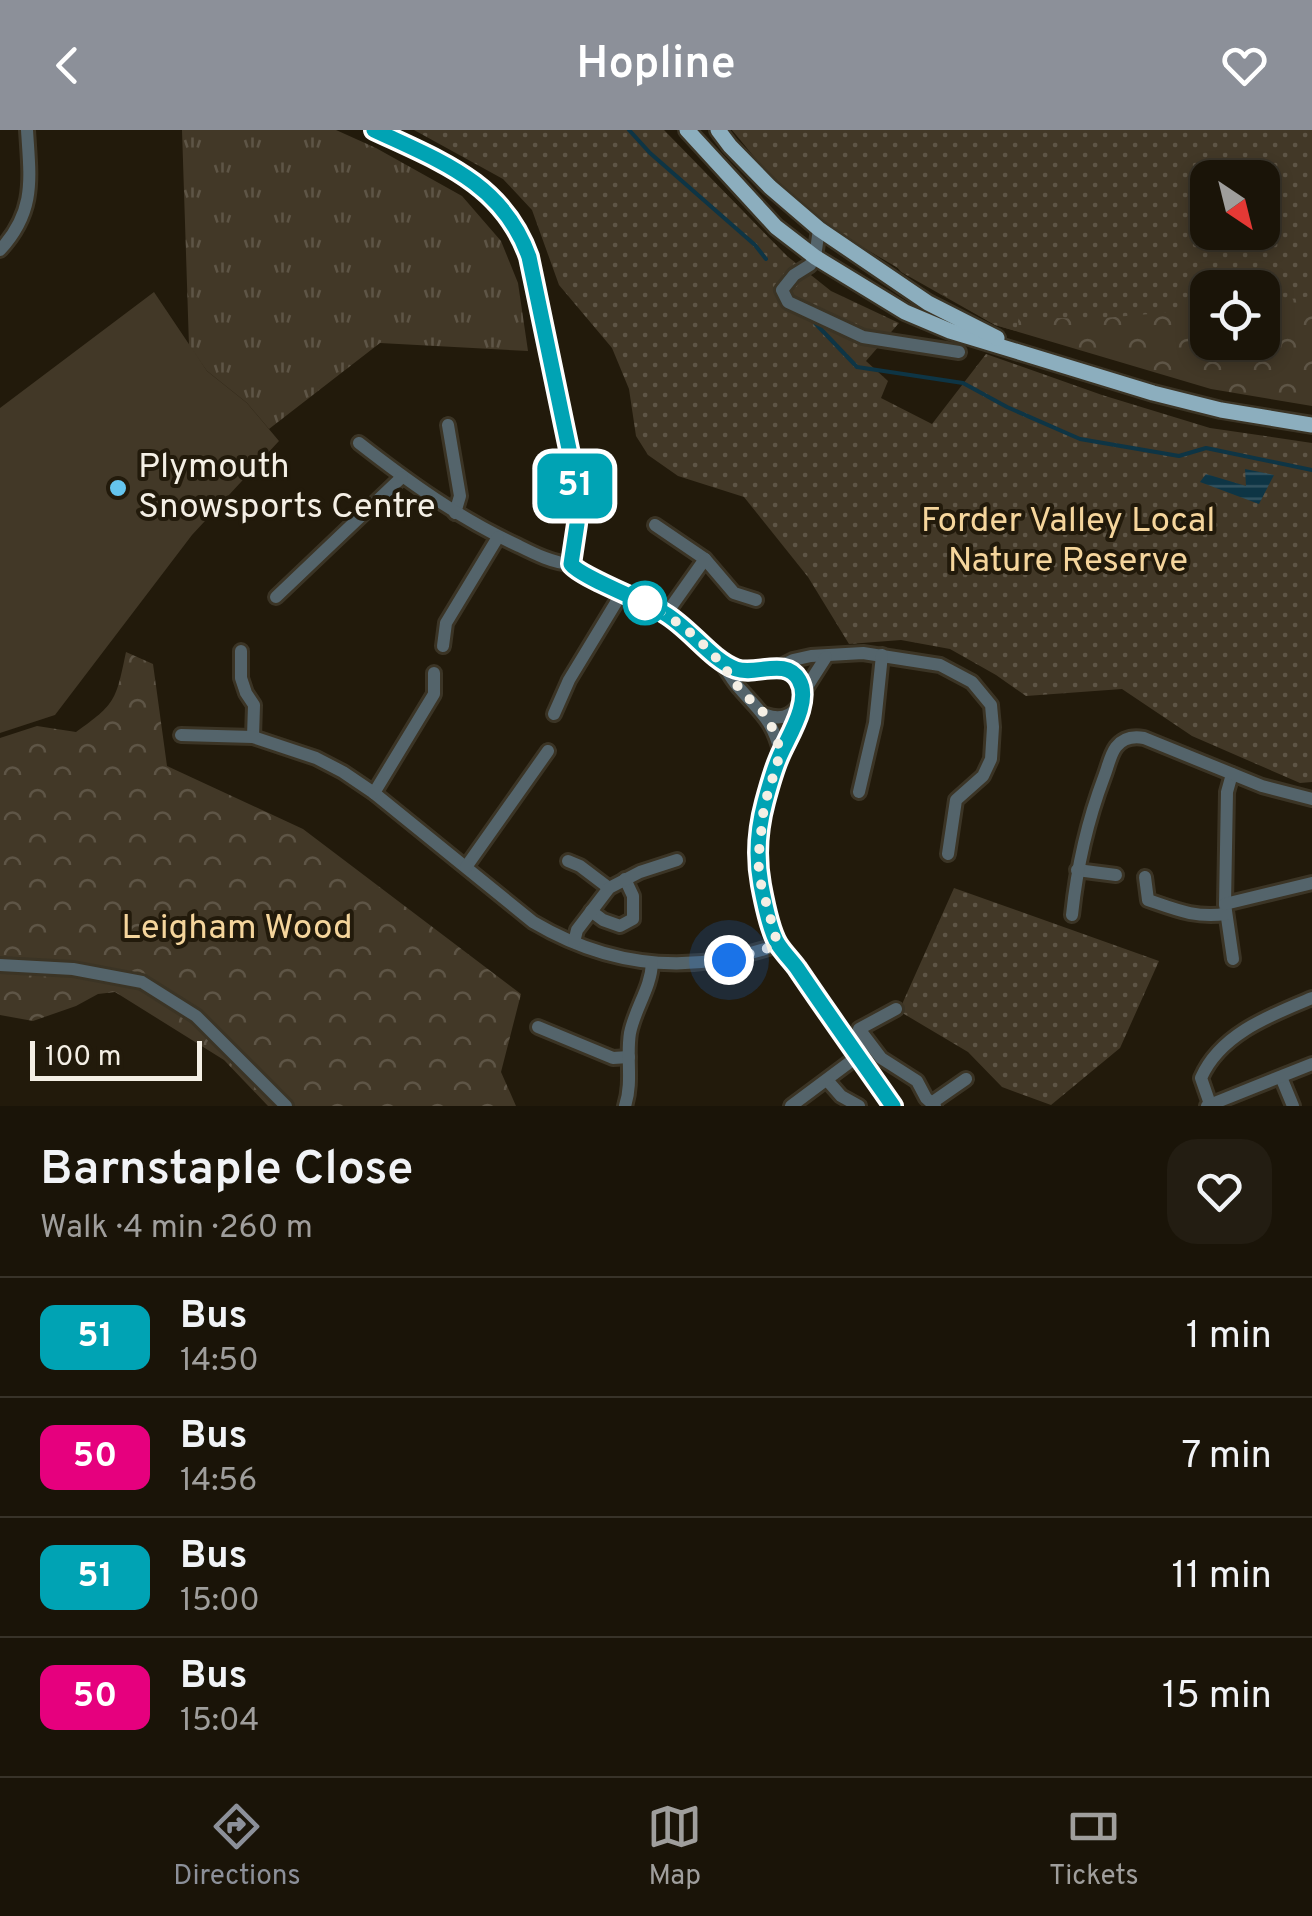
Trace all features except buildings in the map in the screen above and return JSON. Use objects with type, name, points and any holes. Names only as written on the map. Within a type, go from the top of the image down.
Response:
[{"type":"main road","points":[[687,130],[776,227],[815,258],[905,312],[1029,356],[1221,410],[1312,425]]},
{"type":"main road","points":[[718,130],[770,186],[819,229],[928,303],[1029,356]]},
{"type":"street","points":[[0,250],[16,232],[31,187],[28,130]]},
{"type":"street","points":[[374,130],[477,183],[507,213],[523,242],[574,473],[577,524],[571,564],[576,571],[666,614],[696,637],[766,715],[780,754]]},
{"type":"street","points":[[819,229],[815,258],[782,290],[788,302],[863,337],[958,352]]},
{"type":"street","points":[[448,424],[460,496],[455,512]]},
{"type":"street","points":[[359,442],[455,512],[552,561],[571,564]]},
{"type":"street","points":[[276,597],[402,477]]},
{"type":"street","points":[[655,525],[705,560],[734,593],[756,600]]},
{"type":"street","points":[[443,646],[446,623],[498,536]]},
{"type":"street","points":[[666,614],[705,560]]},
{"type":"street","points":[[554,714],[623,592]]},
{"type":"street","points":[[241,651],[240,678],[254,705],[253,737]]},
{"type":"street","points":[[754,704],[752,687],[757,677],[811,656],[882,655],[940,665],[972,682],[991,704],[990,759],[983,776],[956,800],[948,854]]},
{"type":"street","points":[[859,792],[875,723],[882,655]]},
{"type":"street","points":[[766,715],[787,716],[826,657]]},
{"type":"street","points":[[722,664],[743,671],[788,670],[802,684],[796,724],[780,754],[764,806],[758,861],[761,884],[777,942],[893,1106]]},
{"type":"street","points":[[374,794],[434,694],[434,673]]},
{"type":"street","points":[[181,735],[253,737],[316,758],[374,794],[533,922],[607,954],[652,963],[693,964],[729,960],[777,942]]},
{"type":"street","points":[[1072,915],[1077,870],[1095,800],[1117,744],[1126,739],[1144,738],[1262,786],[1312,799]]},
{"type":"street","points":[[466,868],[548,751]]},
{"type":"street","points":[[1232,774],[1228,792],[1225,909],[1233,959]]},
{"type":"street","points":[[574,942],[577,930],[609,888],[677,860]]},
{"type":"street","points":[[568,861],[609,888]]},
{"type":"street","points":[[1077,870],[1116,875]]},
{"type":"street","points":[[1145,877],[1148,900],[1203,916],[1312,883]]},
{"type":"street","points":[[590,911],[620,926],[632,919],[633,896],[625,879]]},
{"type":"street","points":[[625,1106],[629,1091],[629,1037],[637,1007],[650,982],[652,963]]},
{"type":"street","points":[[0,965],[73,969],[142,982],[196,1016],[286,1106]]},
{"type":"street","points":[[1312,998],[1243,1032],[1216,1056],[1201,1078],[1209,1105],[1312,1064]]},
{"type":"street","points":[[896,1009],[860,1029],[880,1058],[916,1081],[927,1103],[966,1078]]},
{"type":"street","points":[[538,1027],[614,1058],[630,1057]]},
{"type":"street","points":[[791,1106],[858,1056]]},
{"type":"street","points":[[1281,1077],[1293,1106]]},
{"type":"street","points":[[827,1080],[841,1096],[859,1106]]},
{"type":"green space","points":[[182,130],[336,130],[462,196],[501,241],[518,283],[528,351],[380,343],[269,429],[247,403],[207,371],[189,346]]},
{"type":"green space","name":"Forder Valley Local Nature Reserve","points":[[414,130],[664,130],[787,256],[831,291],[899,323],[866,361],[888,381],[881,398],[932,424],[986,354],[1210,428],[1312,443],[1312,782],[1300,783],[1192,736],[1122,689],[1026,696],[950,649],[901,640],[849,644],[808,577],[744,497],[678,476],[648,455],[636,436],[629,389],[612,348],[559,285],[532,210],[503,179]]},
{"type":"green space","points":[[732,130],[1312,130],[1312,406],[1211,389],[995,325],[901,272],[867,231]]},
{"type":"green space","points":[[732,130],[1312,130],[1312,296],[1280,301],[1280,270],[1190,270],[1190,310],[1092,319],[1019,317],[1016,331],[995,325],[823,224],[760,164]]},
{"type":"green space","name":"Plymouth Snowsports Centre","points":[[154,292],[207,371],[247,403],[279,441],[192,535],[55,715],[0,733],[0,408]]},
{"type":"green space","name":"Leigham Wood","points":[[126,652],[153,664],[167,766],[303,829],[521,994],[501,1072],[516,1106],[268,1106],[224,1060],[115,992],[98,994],[33,1021],[0,1015],[0,738],[37,726],[76,732],[112,700]]},
{"type":"green space","points":[[954,888],[1159,961],[1120,1048],[1051,1105],[1002,1087],[968,1052],[899,1011]]},
{"type":"water","points":[[1245,469],[1274,475],[1259,504],[1200,482],[1206,474],[1246,486]]},
{"type":"waterway","points":[[629,130],[766,259]]},
{"type":"waterway","points":[[815,323],[857,367],[963,383],[1080,439],[1179,456],[1206,448],[1312,470]]},
{"type":"bus line","name":"51","points":[[374,130],[477,183],[507,213],[518,232],[529,257],[574,473],[577,524],[571,564],[576,571],[666,614],[722,664],[743,671],[784,668],[800,680],[803,694],[799,716],[780,754],[764,806],[758,861],[761,884],[777,942],[893,1106]]},
{"type":"place","name":"Plymouth Snowsports Centre","points":[[118,488]]},
{"type":"route","points":[[645,603],[696,637],[766,715],[777,738],[780,754],[764,806],[758,861],[777,942],[729,960]]}]
